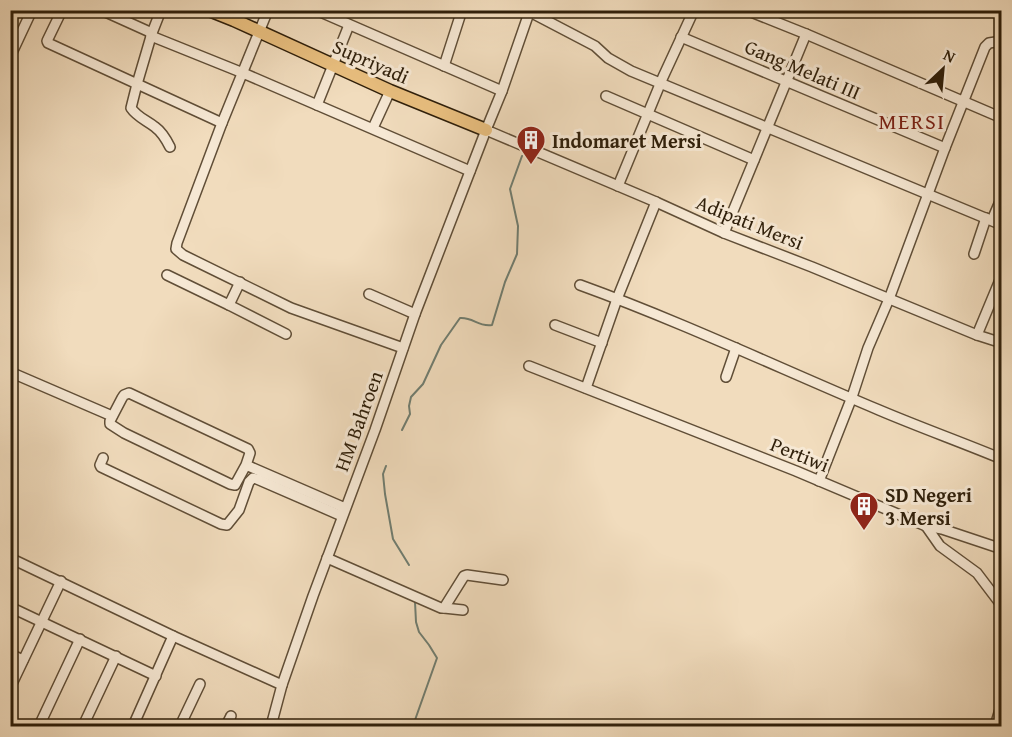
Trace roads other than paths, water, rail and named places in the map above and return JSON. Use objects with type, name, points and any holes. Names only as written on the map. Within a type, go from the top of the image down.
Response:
[{"type":"main road","name":"Supriyadi","points":[[209,10],[390,91],[486,130]]},
{"type":"street","points":[[10,57],[32,10]]},
{"type":"street","points":[[62,10],[53,26],[48,42],[222,123]]},
{"type":"street","points":[[101,10],[152,35],[470,171]]},
{"type":"street","points":[[161,10],[136,84],[131,108],[163,134],[170,147]]},
{"type":"street","points":[[268,10],[222,123],[176,249],[183,255],[291,308],[403,348]]},
{"type":"street","points":[[316,10],[502,91]]},
{"type":"street","points":[[444,66],[462,10]]},
{"type":"street","points":[[618,186],[647,114],[694,10]]},
{"type":"street","points":[[746,10],[1002,118]]},
{"type":"street","points":[[530,11],[595,46],[614,62],[660,84],[993,221]]},
{"type":"street","name":"HM Bahroen","points":[[271,726],[282,685],[415,314],[502,91],[530,11]]},
{"type":"street","points":[[317,105],[349,25]]},
{"type":"street","points":[[724,233],[806,34]]},
{"type":"street","name":"Gang Melati III","points":[[681,37],[945,148]]},
{"type":"street","points":[[819,481],[985,47],[989,43],[1002,41]]},
{"type":"street","points":[[373,128],[390,91]]},
{"type":"street","points":[[606,96],[754,159]]},
{"type":"street","name":"Adipati Mersi","points":[[486,130],[724,233],[1002,344]]},
{"type":"street","points":[[974,254],[993,221],[1002,197]]},
{"type":"street","points":[[586,388],[617,299],[656,202]]},
{"type":"street","points":[[977,335],[1002,274]]},
{"type":"street","points":[[167,275],[286,334]]},
{"type":"street","points":[[229,305],[240,282]]},
{"type":"street","points":[[580,285],[1002,459]]},
{"type":"street","points":[[369,294],[415,314]]},
{"type":"street","points":[[555,325],[602,344]]},
{"type":"street","points":[[726,377],[736,348]]},
{"type":"street","name":"Pertiwi","points":[[529,366],[926,526],[1002,549]]},
{"type":"street","points":[[10,372],[112,416]]},
{"type":"street","points":[[129,393],[248,449],[250,453],[246,465],[235,485],[230,484],[113,427],[110,424],[112,416],[124,395],[129,393]]},
{"type":"street","points":[[103,458],[101,467],[221,524],[227,525],[236,514],[250,480],[254,478],[344,512]]},
{"type":"street","points":[[246,465],[344,512]]},
{"type":"street","points":[[926,526],[940,546],[977,573],[1002,606]]},
{"type":"street","points":[[10,558],[282,685]]},
{"type":"street","points":[[327,558],[435,606],[463,610]]},
{"type":"street","points":[[444,608],[464,576],[503,580]]},
{"type":"street","points":[[10,688],[61,581]]},
{"type":"street","points":[[10,608],[156,676]]},
{"type":"street","points":[[133,726],[173,636]]},
{"type":"street","points":[[39,726],[80,639]]},
{"type":"street","points":[[10,654],[23,660]]},
{"type":"street","points":[[83,726],[116,656]]},
{"type":"street","points":[[180,726],[200,684]]},
{"type":"street","points":[[998,725],[1002,703]]},
{"type":"street","points":[[226,726],[231,716]]},
{"type":"waterway","points":[[402,430],[410,414],[411,397],[423,384],[441,345],[460,318],[483,325],[492,325],[505,282],[517,254],[518,226],[510,189],[522,156]]},
{"type":"waterway","points":[[386,466],[383,474],[393,539],[409,565]]},
{"type":"waterway","points":[[404,726],[415,720],[437,658],[419,632],[415,602]]},
{"type":"place","name":"Indomaret Mersi","points":[[531,166]]},
{"type":"place","name":"SD Negeri 3 Mersi","points":[[864,532]]},
{"type":"district","name":"MERSI","points":[[912,121]]}]
